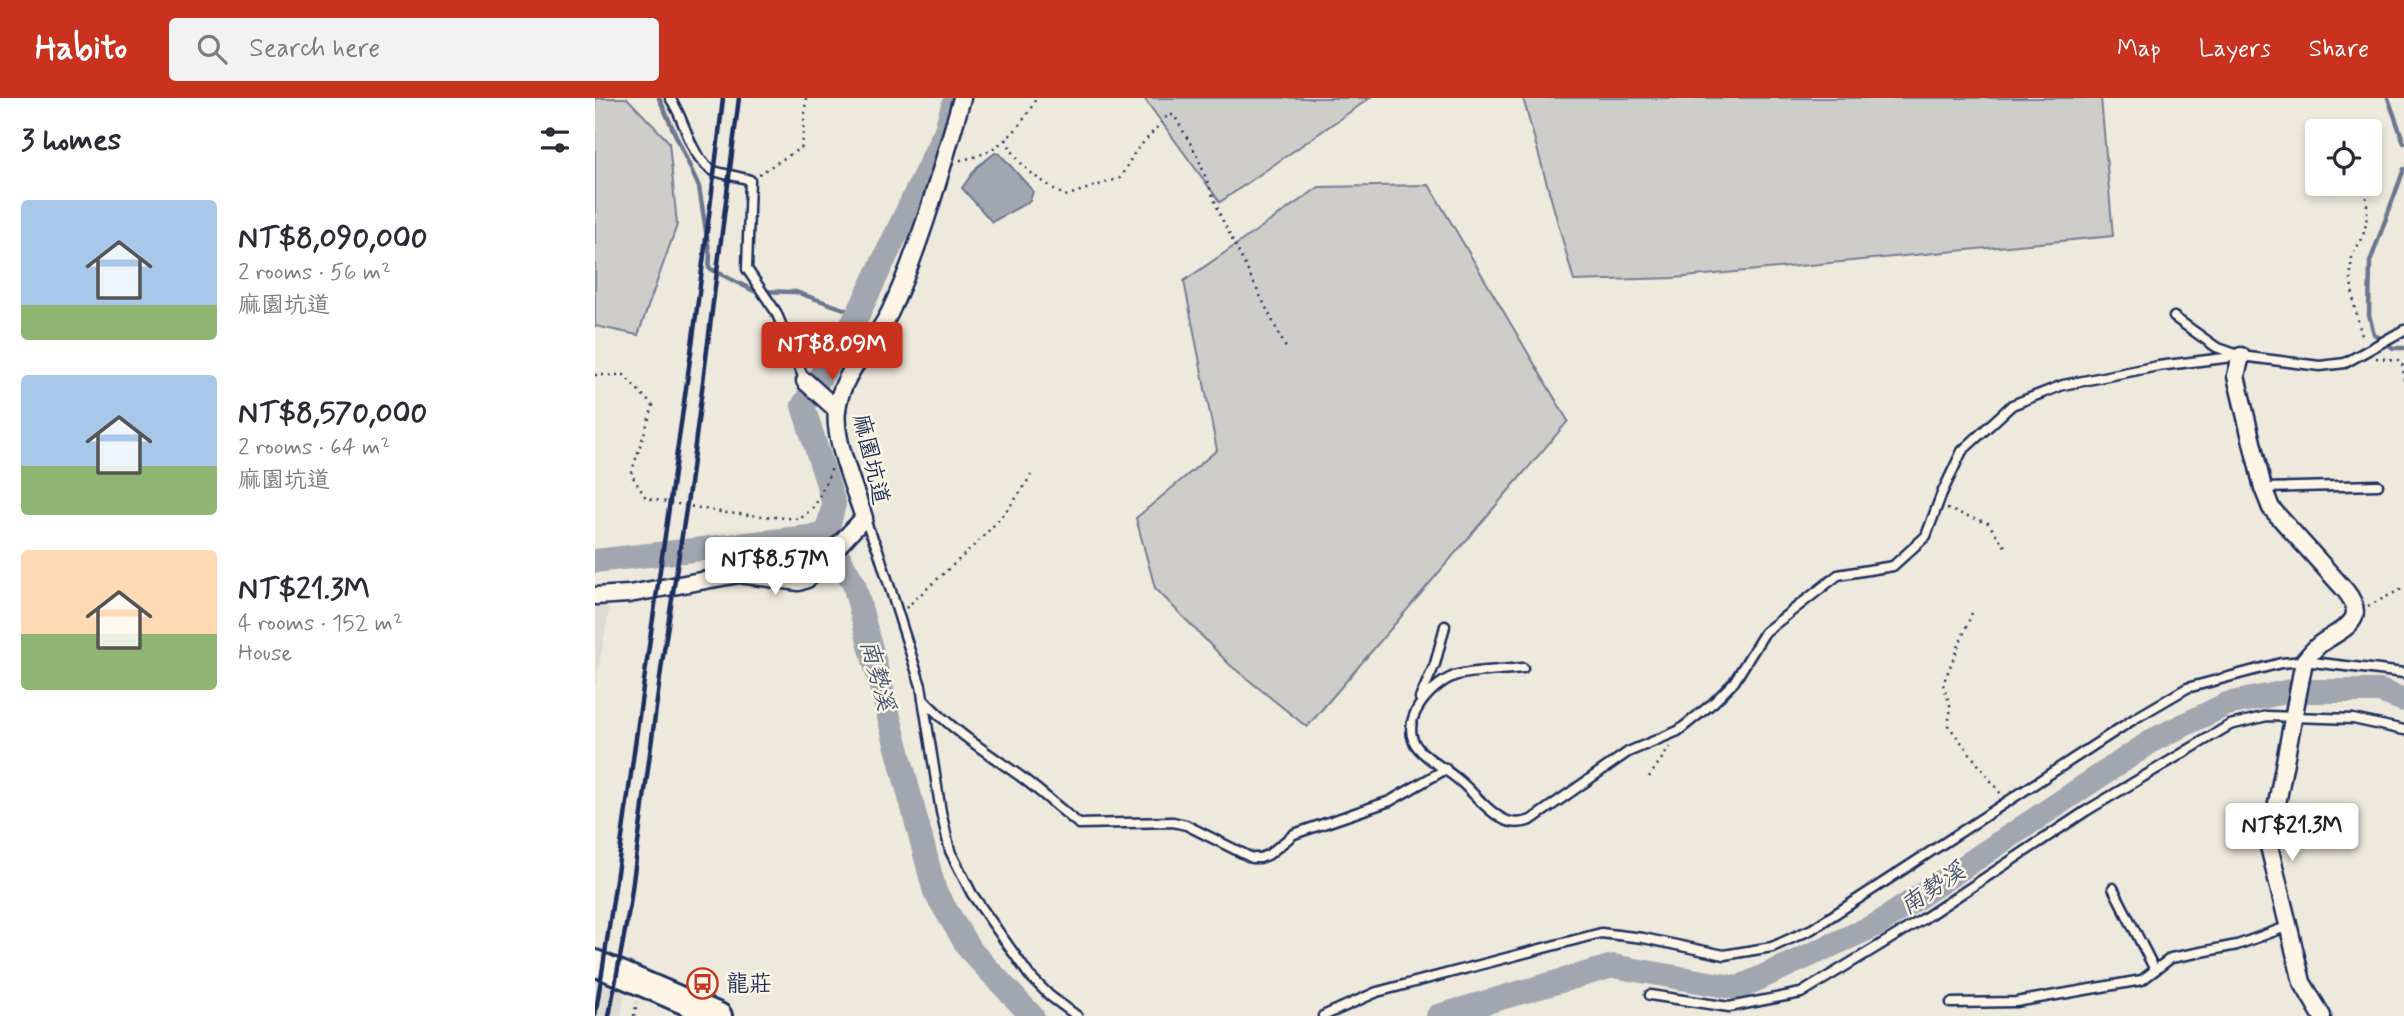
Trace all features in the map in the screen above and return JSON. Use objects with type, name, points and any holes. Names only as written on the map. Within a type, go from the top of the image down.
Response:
[{"type":"main road","points":[[595,963],[719,1016]]},
{"type":"street","name":"麻園坑道","points":[[863,514],[838,434],[836,410],[843,383],[890,312],[920,239],[962,98]]},
{"type":"street","points":[[2241,356],[2236,376],[2270,508],[2353,599],[2355,612],[2351,623],[2318,646],[2304,666],[2269,846],[2302,982],[2322,1016]]},
{"type":"street","points":[[805,381],[836,410]]},
{"type":"street","points":[[595,596],[629,594],[739,574],[806,573],[863,514]]},
{"type":"lane","points":[[670,98],[678,109],[693,149],[713,171],[750,180],[747,269],[776,312],[805,381]]},
{"type":"lane","points":[[2174,317],[2216,348],[2241,356],[2320,366],[2345,363],[2404,330]]},
{"type":"lane","points":[[1445,626],[1435,664],[1413,714],[1414,742],[1420,751],[1446,769],[1502,819],[1520,824],[1531,820],[1628,752],[1678,732],[1734,682],[1765,632],[1838,575],[1893,566],[1926,537],[1962,451],[2012,405],[2063,385],[2158,366],[2241,356]]},
{"type":"lane","points":[[2263,488],[2378,485]]},
{"type":"lane","points":[[863,514],[878,550],[921,685],[941,812],[950,851],[972,894],[1029,975],[1050,996],[1077,1016]]},
{"type":"lane","points":[[1323,1016],[1377,992],[1601,933],[1643,938],[1724,955],[1772,947],[1812,929],[2134,719],[2187,688],[2281,663],[2404,673]]},
{"type":"lane","points":[[1413,714],[1428,694],[1454,676],[1523,668]]},
{"type":"lane","points":[[923,699],[958,733],[1023,778],[1079,824],[1173,822],[1185,825],[1252,858],[1268,855],[1294,834],[1390,801],[1446,769]]},
{"type":"lane","points":[[1650,995],[1729,1007],[1801,993],[1923,919],[2086,811],[2230,725],[2267,716],[2295,713],[2353,719],[2404,730]]},
{"type":"lane","points":[[2113,888],[2155,970]]},
{"type":"lane","points":[[1951,1003],[2016,1002],[2142,980],[2171,958],[2237,945],[2289,926]]},
{"type":"path","points":[[750,180],[802,147],[806,98]]},
{"type":"path","points":[[943,163],[990,152],[1018,127],[1036,98]]},
{"type":"path","points":[[1006,139],[1014,157],[1024,167],[1065,196],[1120,178],[1135,152],[1168,115],[1174,115],[1197,155],[1221,218],[1287,350]]},
{"type":"path","points":[[2367,351],[2354,310],[2352,256],[2361,240],[2368,196]]},
{"type":"path","points":[[2355,357],[2398,360],[2403,366],[2404,381]]},
{"type":"path","points":[[595,375],[624,375],[653,406],[631,474],[646,498],[726,513],[800,519],[815,506],[836,459]]},
{"type":"path","points":[[898,615],[997,522],[1024,489],[1031,475]]},
{"type":"path","points":[[1937,506],[1988,523],[2007,549]]},
{"type":"path","points":[[2355,612],[2404,587]]},
{"type":"path","points":[[1972,613],[1943,684],[1951,708],[1948,725],[2008,803]]},
{"type":"path","points":[[1649,777],[1678,732]]},
{"type":"shaded area","points":[[595,98],[627,98],[669,142],[677,225],[638,335],[595,326]]},
{"type":"shaded area","points":[[1144,98],[1370,98],[1220,202]]},
{"type":"shaded area","points":[[1523,98],[2101,98],[2113,236],[1674,278],[1574,281]]},
{"type":"shaded area","points":[[995,153],[1000,154],[1033,191],[1030,201],[992,222],[962,188],[977,167]]},
{"type":"shaded area","points":[[1429,185],[1568,421],[1307,727],[1230,665],[1155,588],[1136,518],[1217,450],[1184,281],[1319,187]]},
{"type":"shaded area","points":[[610,604],[595,690],[595,605]]},
{"type":"shaded area","points":[[596,981],[625,990],[621,1016],[595,1016]]},
{"type":"waterway","points":[[659,98],[699,187],[710,256],[709,268],[754,291],[796,292],[858,314]]},
{"type":"waterway","points":[[2388,98],[2404,143]]},
{"type":"waterway","points":[[826,535],[834,504],[803,406],[858,314],[946,130],[953,105]]},
{"type":"waterway","points":[[2404,169],[2370,262],[2369,315],[2374,334],[2393,348],[2404,348]]},
{"type":"waterway","name":"南勢溪","points":[[595,561],[826,535],[854,584],[935,892],[970,950],[1032,1016]]},
{"type":"waterway","name":"南勢溪","points":[[1438,1016],[1613,966],[1738,988],[1878,924],[2155,739],[2227,704],[2291,691],[2380,691],[2404,700]]},
{"type":"railway","points":[[595,1016],[687,379],[723,98]]},
{"type":"railway","points":[[609,1016],[630,904],[662,663],[690,484],[739,98]]},
{"type":"place","name":"龍莊","points":[[703,983]]}]
